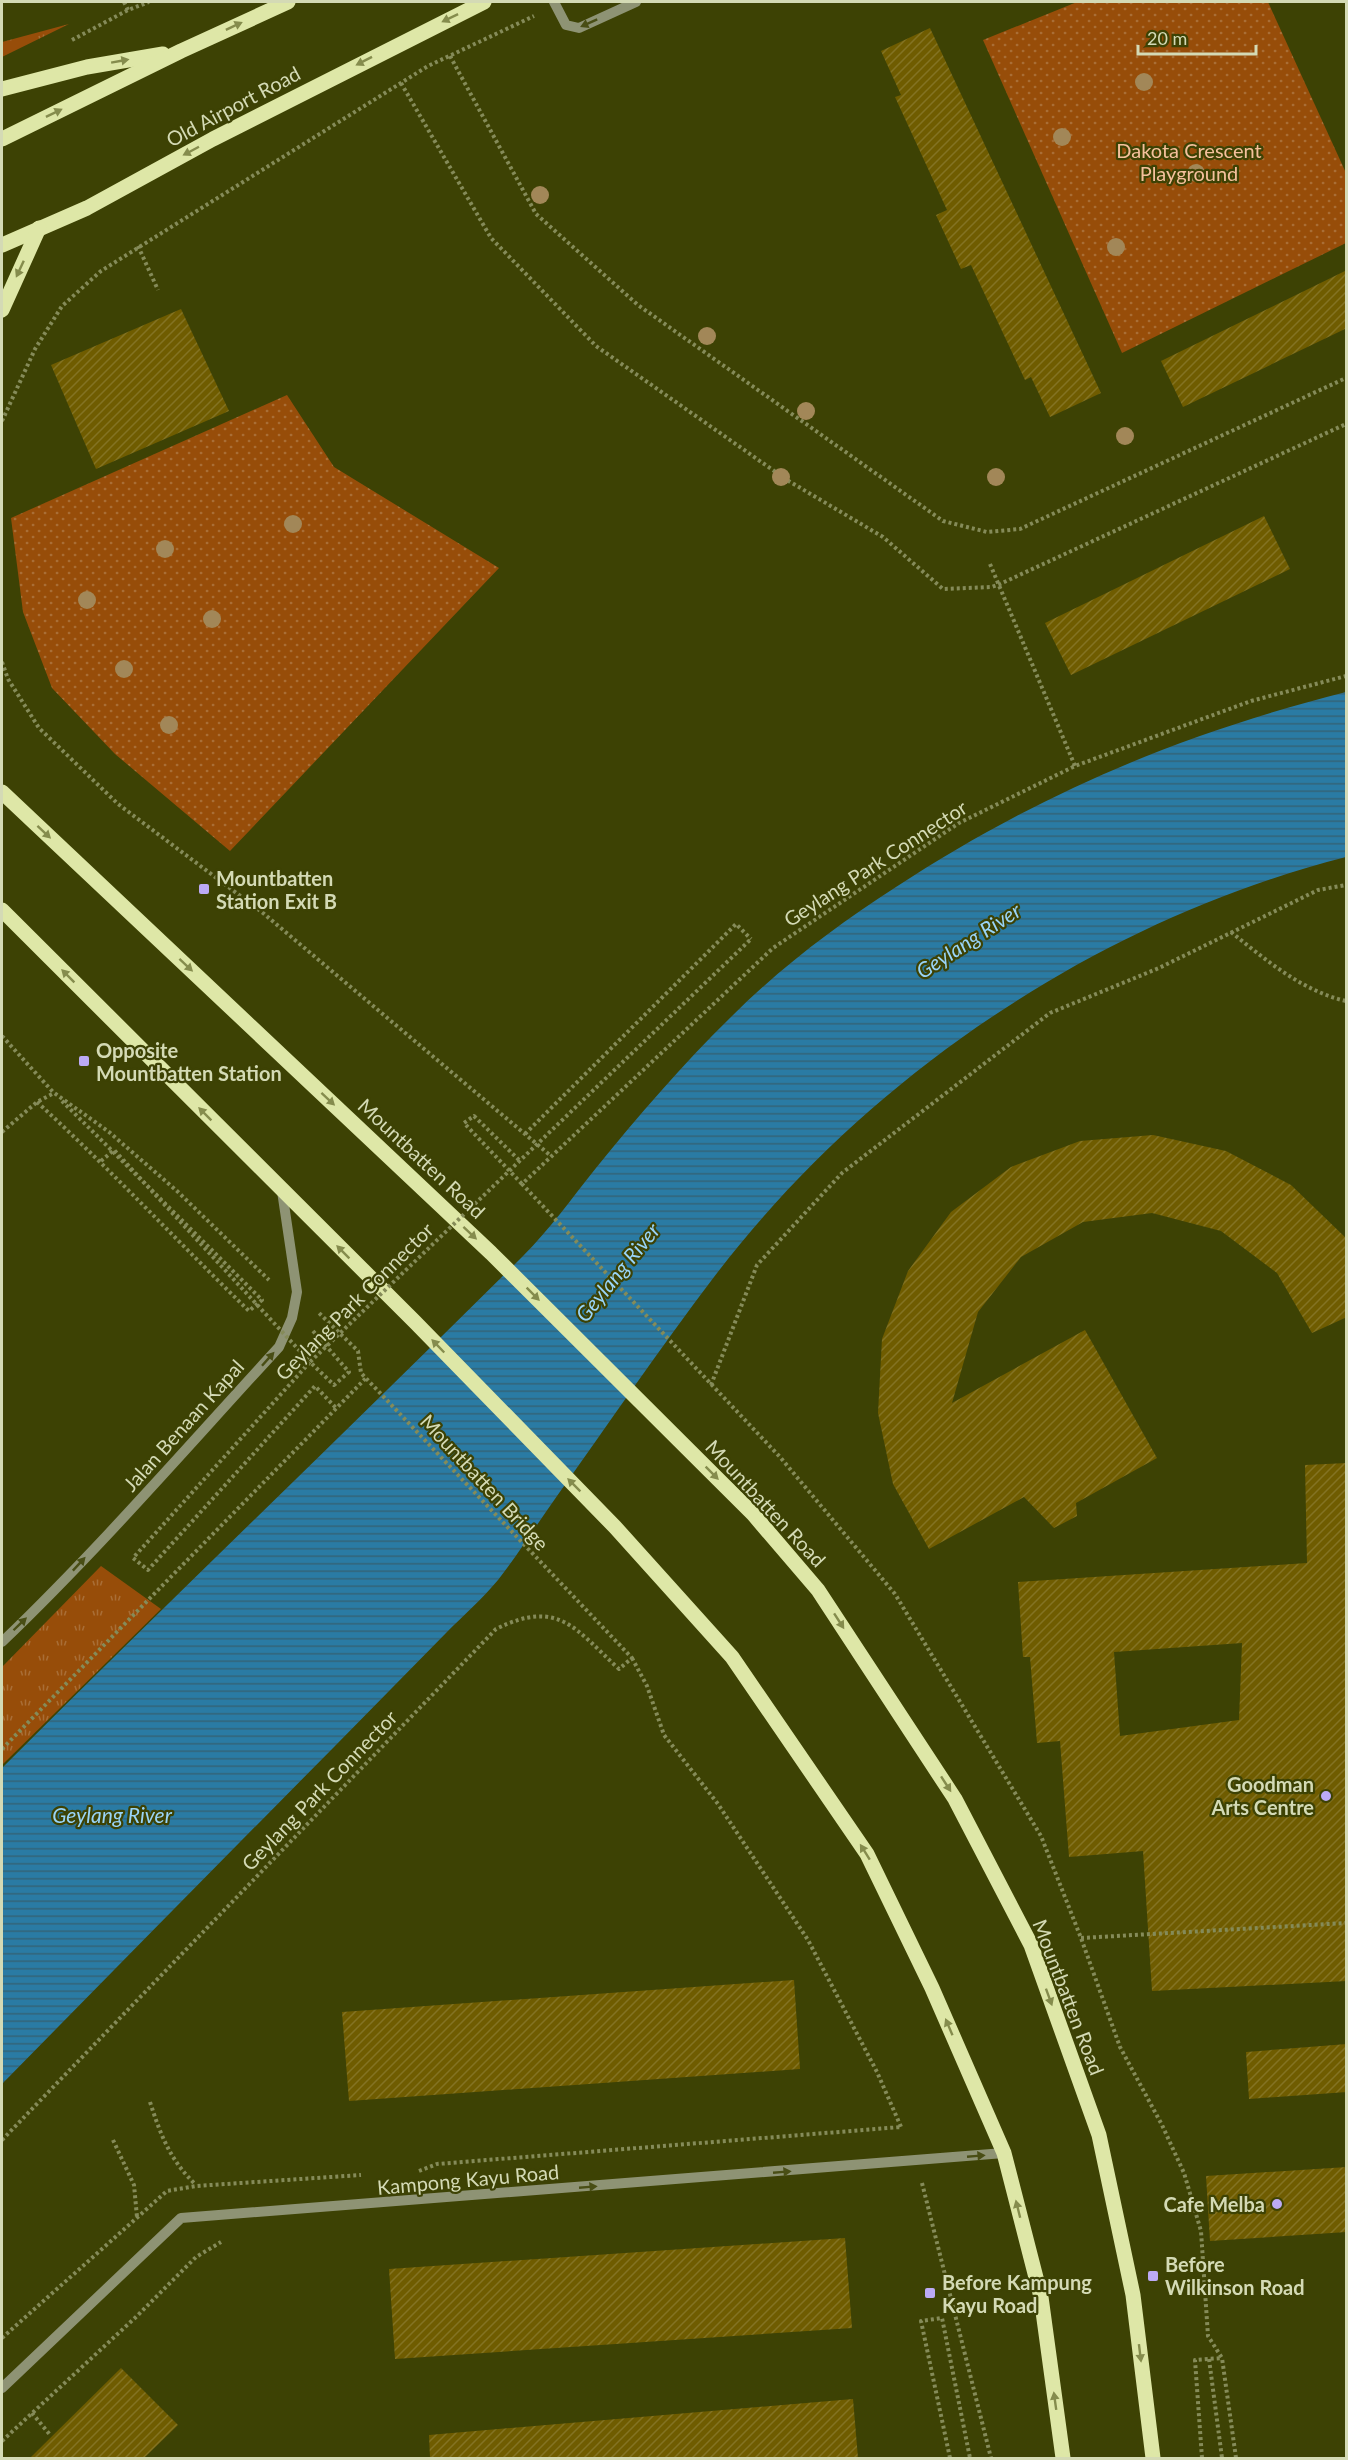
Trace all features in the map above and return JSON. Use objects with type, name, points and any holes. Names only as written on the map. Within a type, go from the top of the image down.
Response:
[{"type":"main road","points":[[2,139],[181,51],[288,2]]},
{"type":"main road","name":"Old Airport Road","points":[[2,245],[87,208],[213,139],[484,2]]},
{"type":"main road","points":[[2,89],[87,67],[181,51]]},
{"type":"main road","points":[[2,310],[39,228]]},
{"type":"main road","name":"Mountbatten Road","points":[[2,792],[491,1253],[753,1514],[818,1590],[955,1799],[1031,1945],[1099,2135],[1133,2295],[1153,2458]]},
{"type":"main road","points":[[2,910],[415,1322],[615,1527],[732,1657],[867,1854],[932,1988],[1004,2153],[1041,2297],[1062,2458]]},
{"type":"street","points":[[555,4],[566,25],[579,28],[636,2]]},
{"type":"street","name":"Jalan Benaan Kapal","points":[[2,1642],[153,1485],[279,1347],[292,1318],[297,1292],[282,1191]]},
{"type":"street","name":"Kampong Kayu Road","points":[[2,2388],[181,2218],[1004,2153]]},
{"type":"path","points":[[124,2],[128,9],[149,2]]},
{"type":"path","points":[[2,421],[35,349],[62,306],[101,271],[428,66],[555,4]]},
{"type":"path","points":[[450,56],[536,214],[638,305],[943,521],[987,532],[1020,529],[1347,378]]},
{"type":"path","points":[[401,83],[491,238],[596,346],[787,480],[883,537],[943,589],[1000,584],[1347,424]]},
{"type":"path","points":[[138,246],[158,290]]},
{"type":"path","points":[[990,564],[1075,766]]},
{"type":"path","points":[[2,662],[8,679],[39,728],[118,804],[263,913],[551,1156]]},
{"type":"path","name":"Geylang Park Connector","points":[[522,1184],[773,948],[959,823],[1075,766],[1251,701],[1347,676]]},
{"type":"path","points":[[519,1160],[474,1116],[464,1123],[711,1385],[757,1265],[842,1173],[1050,1013],[1159,968],[1318,890],[1347,885]]},
{"type":"path","name":"Geylang Park Connector","points":[[336,1408],[315,1386],[148,1570],[133,1558],[310,1362],[752,939],[736,924],[525,1134]]},
{"type":"path","points":[[1231,932],[1278,970],[1334,998],[1347,1001]]},
{"type":"path","points":[[2,1036],[53,1092],[262,1300],[249,1311],[192,1256],[101,1161],[37,1102]]},
{"type":"path","points":[[2,1132],[37,1102],[53,1092]]},
{"type":"path","points":[[2,1749],[366,1378],[361,1373],[358,1351],[297,1292],[267,1279],[177,1191],[109,1132],[53,1092]]},
{"type":"path","points":[[101,1161],[114,1150],[310,1362],[334,1385],[350,1371],[311,1329]]},
{"type":"path","name":"Mountbatten Bridge","points":[[366,1378],[632,1658]]},
{"type":"path","name":"Geylang Park Connector","points":[[2,2140],[496,1629],[514,1620],[549,1616],[566,1621],[620,1669],[632,1658]]},
{"type":"path","points":[[632,1658],[647,1686],[664,1735],[718,1804],[808,1940],[878,2072],[916,2161],[992,2458]]},
{"type":"path","points":[[1082,1938],[1347,1923]]},
{"type":"path","points":[[150,2102],[163,2143],[181,2170],[196,2186]]},
{"type":"path","points":[[112,2140],[134,2185],[137,2218]]},
{"type":"path","points":[[911,2187],[922,2186]]},
{"type":"path","points":[[2,2441],[196,2257],[225,2240]]},
{"type":"path","points":[[950,2458],[921,2321],[942,2318],[969,2458]]},
{"type":"path","points":[[1202,2458],[1195,2360],[1222,2358]]},
{"type":"path","points":[[1209,2359],[1222,2458]]},
{"type":"path","points":[[32,2413],[51,2436]]},
{"type":"green space","name":"Dakota Crescent Playground","points":[[1077,2],[1268,2],[1346,173],[1346,243],[1122,353],[983,40]]},
{"type":"green space","points":[[69,24],[2,57],[2,42]]},
{"type":"green space","points":[[287,395],[334,467],[499,568],[230,851],[115,754],[52,688],[23,612],[11,518]]},
{"type":"green space","points":[[101,1566],[161,1609],[2,1765],[2,1667]]},
{"type":"water","name":"Geylang River","points":[[1346,692],[1346,857],[1255,885],[1165,921],[1079,964],[996,1014],[917,1072],[843,1135],[775,1203],[714,1277],[492,1587],[2,2084],[2,1768],[533,1246],[628,1129],[696,1053],[750,999],[810,948],[874,901],[950,853],[1058,795],[1169,747],[1226,727]]},
{"type":"building","points":[[930,28],[1101,393],[1050,417],[1031,377],[1025,380],[971,265],[961,269],[936,215],[947,210],[895,97],[901,95],[881,51]]},
{"type":"building","points":[[1347,270],[1347,328],[1183,407],[1161,361]]},
{"type":"building","points":[[181,309],[229,411],[96,469],[51,365]]},
{"type":"building","points":[[1264,516],[1290,569],[1071,675],[1045,623]]},
{"type":"building","points":[[1153,1135],[1226,1151],[1291,1185],[1347,1239],[1347,1317],[1312,1333],[1277,1273],[1221,1231],[1152,1213],[1083,1222],[1021,1257],[978,1312],[952,1403],[1085,1330],[1157,1458],[1076,1503],[1077,1516],[1054,1528],[1024,1497],[929,1549],[893,1484],[878,1413],[882,1339],[908,1271],[951,1212],[1011,1167],[1080,1141]]},
{"type":"building","points":[[1347,1463],[1347,1981],[1152,1991],[1143,1851],[1069,1857],[1060,1741],[1037,1743],[1030,1657],[1023,1657],[1018,1582],[1307,1563],[1305,1465]],"holes":[[[1242,1643],[1239,1720],[1120,1736],[1114,1652]]]},
{"type":"building","points":[[794,1980],[800,2069],[349,2101],[342,2012]]},
{"type":"building","points":[[1347,2044],[1347,2092],[1249,2099],[1246,2052]]},
{"type":"building","name":"Cafe Melba","points":[[1347,2167],[1347,2232],[1210,2241],[1206,2176]]},
{"type":"building","points":[[845,2238],[852,2328],[395,2359],[389,2269]]},
{"type":"building","points":[[121,2368],[178,2425],[144,2458],[30,2458]]},
{"type":"building","points":[[853,2399],[858,2458],[430,2458],[429,2435]]},
{"type":"place","name":"Mountbatten Station Exit B","points":[[204,889]]},
{"type":"place","name":"Opposite Mountbatten Station","points":[[84,1061]]},
{"type":"place","name":"Goodman Arts Centre","points":[[1326,1796]]},
{"type":"place","name":"Cafe Melba","points":[[1277,2204]]},
{"type":"place","name":"Before Wilkinson Road","points":[[1153,2276]]},
{"type":"place","name":"Before Kampung Kayu Road","points":[[930,2293]]}]
